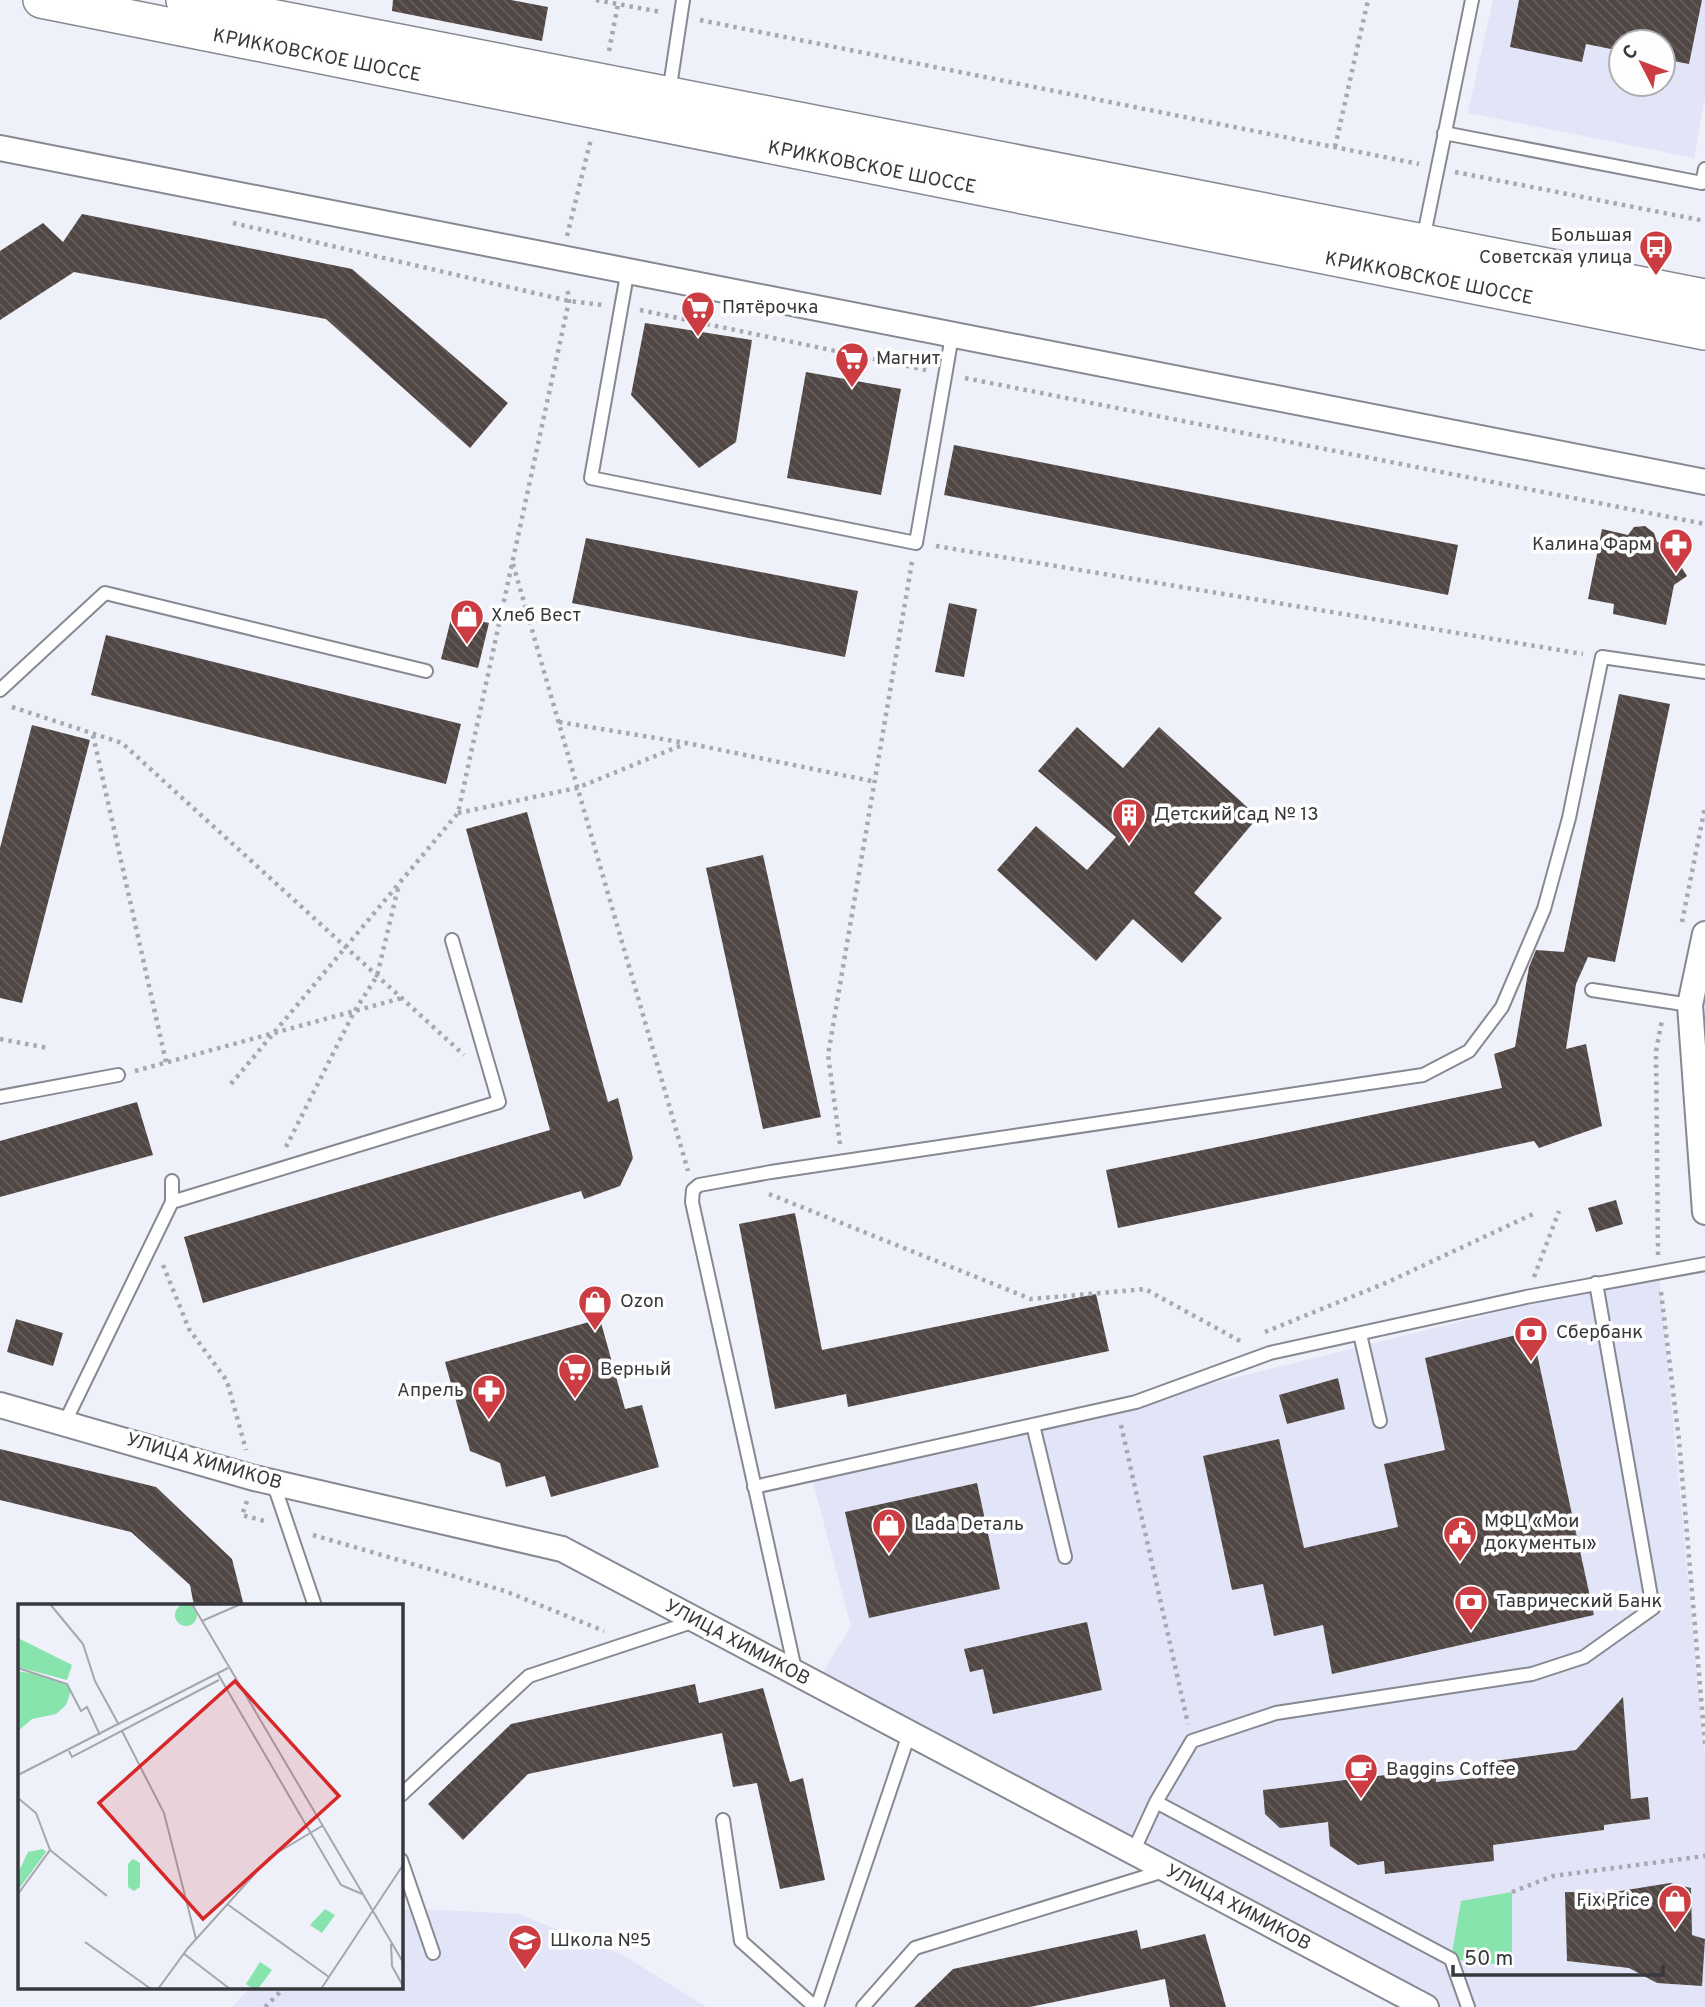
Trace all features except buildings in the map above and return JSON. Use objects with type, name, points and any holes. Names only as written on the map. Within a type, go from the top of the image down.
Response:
[{"type":"main road","name":"КРИККОВСКОЕ ШОССЕ","points":[[41,0],[600,97],[1419,260],[1705,332]]},
{"type":"main road","points":[[184,0],[600,97]]},
{"type":"main road","points":[[1419,260],[1705,297]]},
{"type":"street","points":[[0,148],[1705,482]]},
{"type":"street","points":[[1705,934],[1690,1005],[1702,1130],[1705,1213]]},
{"type":"street","name":"УЛИЦА ХИМИКОВ","points":[[0,1405],[264,1480],[562,1549],[1426,2007]]},
{"type":"lane","points":[[667,110],[682,0]]},
{"type":"lane","points":[[1419,260],[1472,0]]},
{"type":"lane","points":[[1444,133],[1702,183],[1705,169]]},
{"type":"lane","points":[[628,269],[591,478],[916,543],[952,336]]},
{"type":"lane","points":[[0,690],[105,593],[426,671]]},
{"type":"lane","points":[[796,1674],[692,1202],[694,1190],[699,1185],[732,1179],[1423,1075],[1469,1051],[1502,1007],[1544,909],[1569,818],[1602,657],[1705,672]]},
{"type":"lane","points":[[172,1202],[499,1102],[452,940]]},
{"type":"lane","points":[[1592,990],[1690,1005]]},
{"type":"lane","points":[[0,1097],[125,1073]]},
{"type":"lane","points":[[65,1422],[172,1202],[172,1181]]},
{"type":"lane","points":[[754,1487],[1117,1407],[1270,1353],[1526,1297],[1705,1264]]},
{"type":"lane","points":[[1133,1852],[1156,1802],[1192,1741],[1276,1713],[1532,1674],[1584,1657],[1653,1608],[1596,1283]]},
{"type":"lane","points":[[1360,1334],[1380,1421]]},
{"type":"lane","points":[[1033,1425],[1065,1557]]},
{"type":"lane","points":[[264,1480],[289,1528],[314,1604]]},
{"type":"lane","points":[[402,1793],[529,1676],[696,1621]]},
{"type":"lane","points":[[723,1819],[741,1941],[816,2007],[909,1734]]},
{"type":"lane","points":[[1156,1802],[1451,1959],[1468,2007]]},
{"type":"lane","points":[[402,1863],[433,1953]]},
{"type":"lane","points":[[863,2007],[915,1948],[1167,1870]]},
{"type":"path","points":[[596,0],[1705,221]]},
{"type":"path","points":[[1335,147],[1368,0]]},
{"type":"path","points":[[231,1084],[458,813],[569,302],[562,256],[600,97],[618,4]]},
{"type":"path","points":[[230,223],[569,302],[621,306],[946,374],[1705,524]]},
{"type":"path","points":[[842,1163],[828,1055],[916,543],[1602,657]]},
{"type":"path","points":[[512,563],[694,1190]]},
{"type":"path","points":[[0,702],[122,743],[493,1082]]},
{"type":"path","points":[[559,722],[687,743],[876,782]]},
{"type":"path","points":[[93,734],[166,1062]]},
{"type":"path","points":[[458,813],[578,789],[687,743]]},
{"type":"path","points":[[274,1171],[354,1012],[377,976],[400,883]]},
{"type":"path","points":[[125,1073],[402,998]]},
{"type":"path","points":[[0,1039],[48,1048]]},
{"type":"path","points":[[732,1179],[1031,1298],[1145,1289],[1239,1342],[1251,1337]]},
{"type":"path","points":[[1526,1297],[1559,1211]]},
{"type":"path","points":[[1264,1332],[1388,1282],[1533,1214]]},
{"type":"path","points":[[164,1252],[163,1264],[189,1329],[227,1381],[264,1480],[242,1515],[505,1591],[632,1642]]},
{"type":"path","points":[[1117,1407],[1192,1741]]},
{"type":"path","points":[[1512,1892],[1553,1876],[1705,1856]]},
{"type":"path","points":[[265,2007],[282,1990]]},
{"type":"shaded area","points":[[1493,0],[1705,0],[1705,98],[1694,158],[1468,113]]},
{"type":"shaded area","points":[[1659,1272],[1705,1756],[1705,2007],[1425,2007],[815,1684],[851,1627],[811,1474],[1117,1407]]},
{"type":"shaded area","name":"Школа №5","points":[[418,1909],[518,1914],[623,1955],[706,2007],[232,2007],[248,1990],[402,1990],[402,1911]]},
{"type":"green space","points":[[1512,1892],[1512,1966],[1451,1959],[1461,1901]]},
{"type":"place","name":"Большая Советская улица","points":[[1656,277]]},
{"type":"place","name":"Пятёрочка","points":[[698,338]]},
{"type":"place","name":"Магнит","points":[[852,389]]},
{"type":"place","name":"Калина Фарм","points":[[1676,575]]},
{"type":"place","name":"Хлеб Вест","points":[[467,646]]},
{"type":"place","name":"Детский сад № 13","points":[[1129,845]]},
{"type":"place","name":"Ozon","points":[[595,1332]]},
{"type":"place","name":"Сбербанк","points":[[1531,1363]]},
{"type":"place","name":"Верный","points":[[575,1400]]},
{"type":"place","name":"Апрель","points":[[489,1421]]},
{"type":"place","name":"Lada Dеталь","points":[[889,1555]]},
{"type":"place","name":"МФЦ «Мои документы»","points":[[1460,1563]]},
{"type":"place","name":"Таврический Банк","points":[[1471,1632]]},
{"type":"place","name":"Baggins Coffee","points":[[1361,1800]]},
{"type":"place","name":"Fix Price","points":[[1675,1931]]},
{"type":"place","name":"Школа №5","points":[[525,1971]]}]
